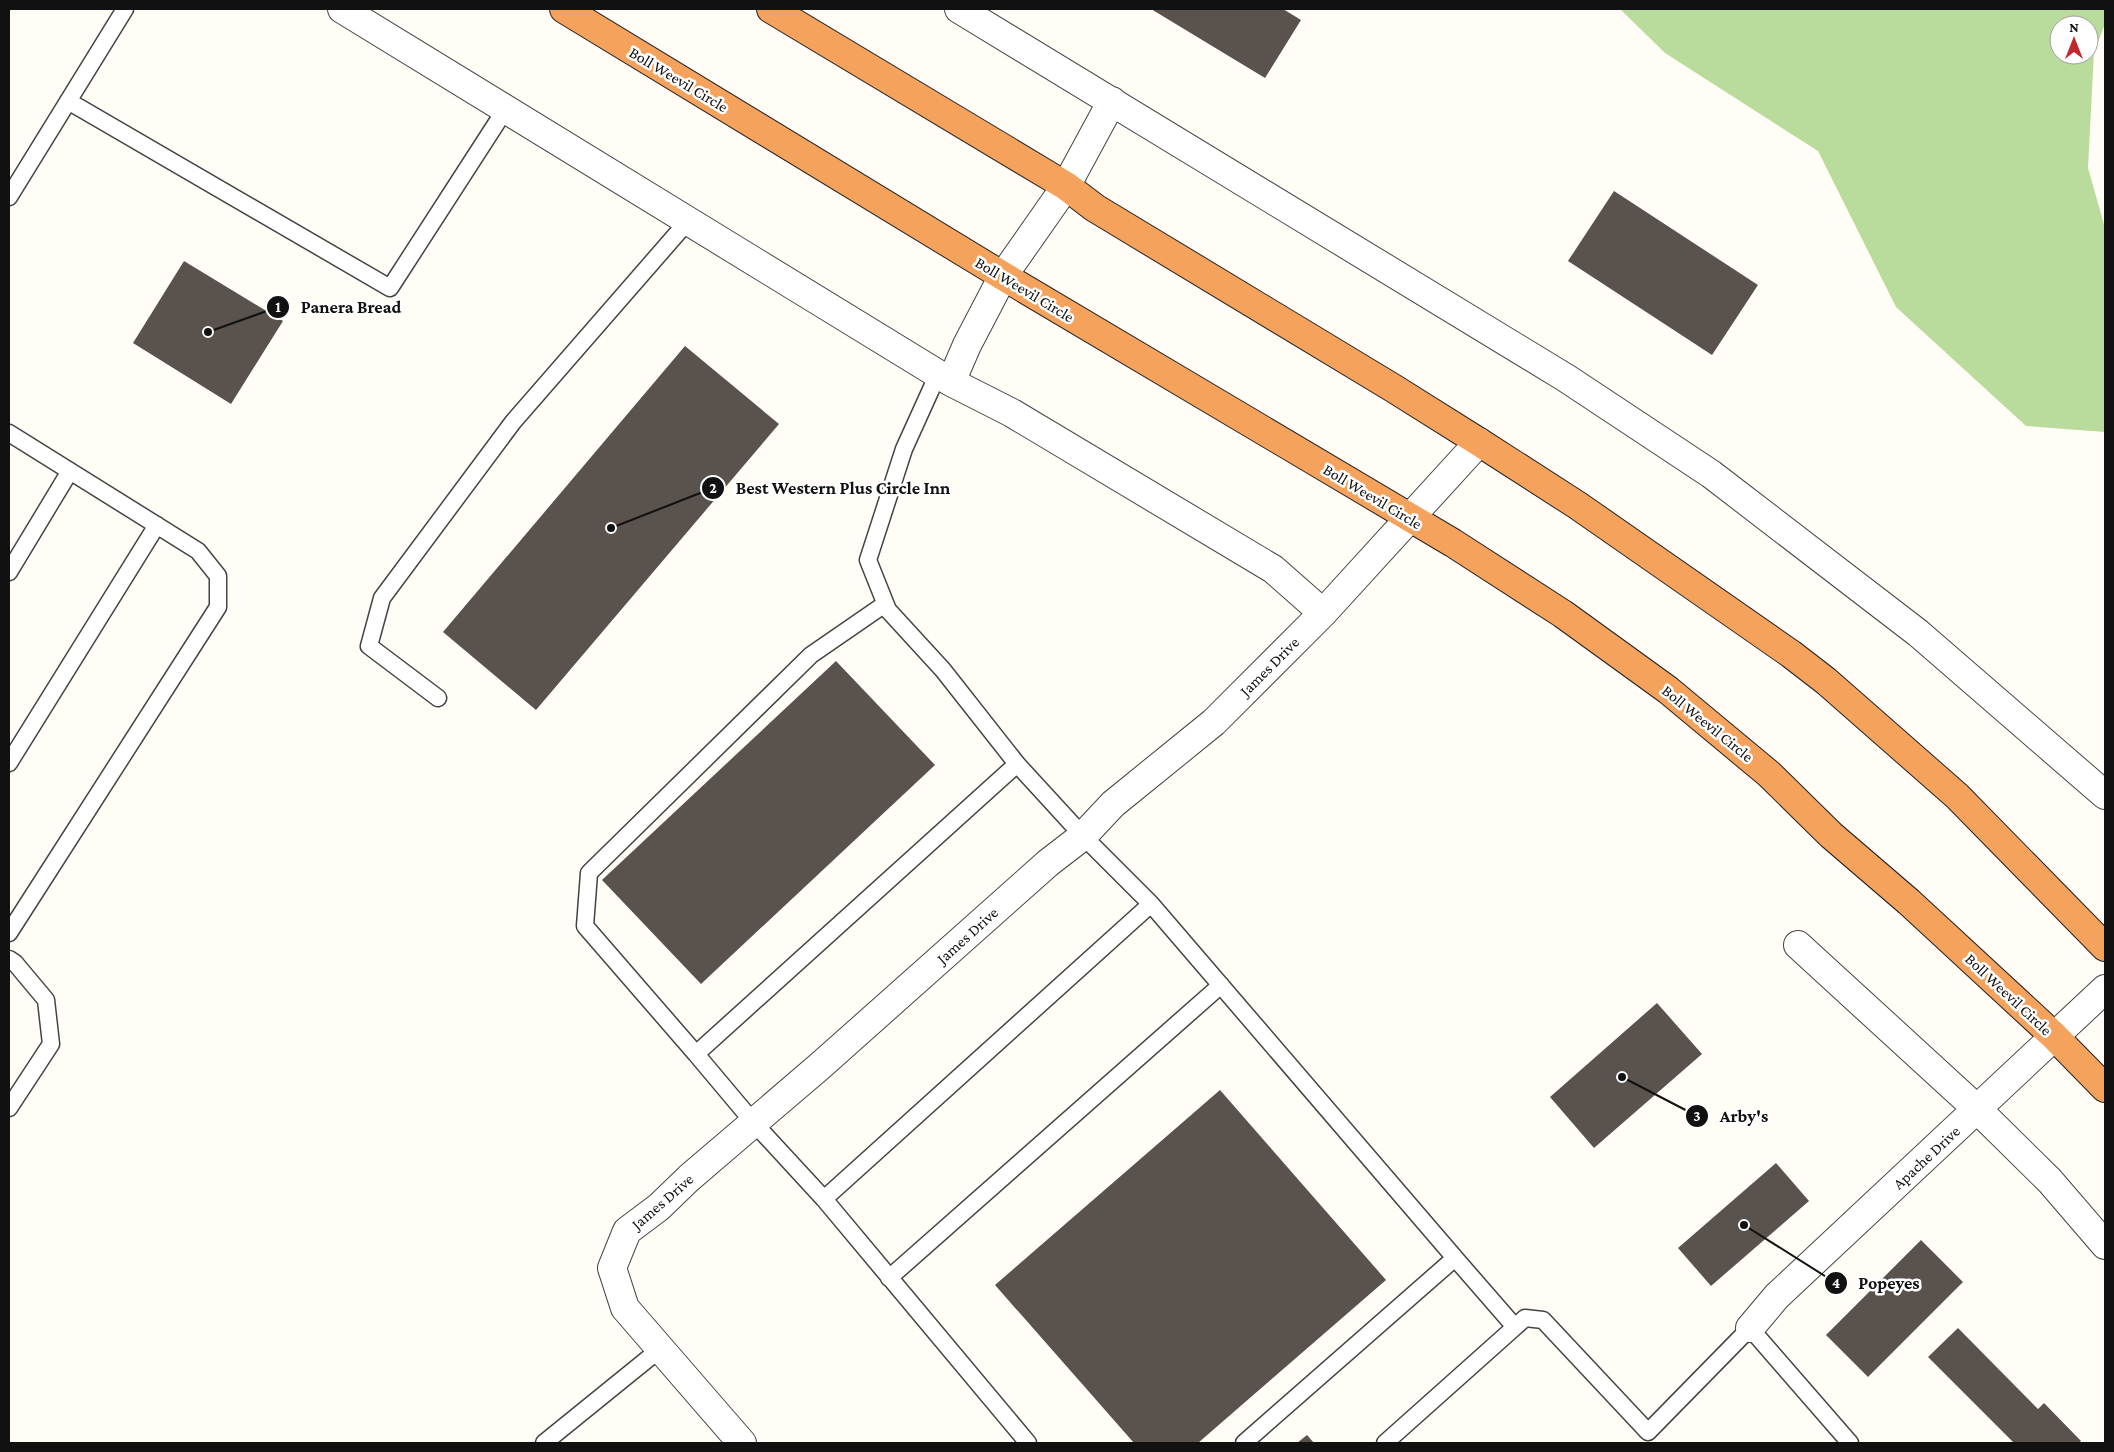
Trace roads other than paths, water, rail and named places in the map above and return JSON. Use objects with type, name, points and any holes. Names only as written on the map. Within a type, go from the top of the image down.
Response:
[{"type":"highway","name":"Boll Weevil Circle","points":[[564,9],[1003,276],[1453,543],[1563,614],[1668,690],[1769,774],[1831,835],[1909,902],[2054,1036],[2105,1088]]},
{"type":"highway","points":[[771,9],[1066,186],[1095,208],[1479,442],[1585,511],[1791,654],[1826,681],[1957,796],[2105,947]]},
{"type":"street","points":[[342,9],[945,378],[1012,413],[1273,569],[1323,613]]},
{"type":"street","points":[[959,9],[1566,378],[1711,474],[1918,633],[2105,795]]},
{"type":"street","points":[[945,378],[967,345],[1003,276],[1066,186],[1112,102]]},
{"type":"street","name":"James Drive","points":[[742,1443],[625,1308],[612,1268],[627,1232],[660,1207],[689,1178],[754,1123],[1048,863],[1083,836],[1113,804],[1214,722],[1323,613],[1479,442]]},
{"type":"street","points":[[1798,945],[1977,1109],[2050,1180],[2105,1245]]},
{"type":"street","name":"Apache Drive","points":[[1750,1328],[1777,1296],[2105,989]]},
{"type":"lane","points":[[9,197],[125,9]]},
{"type":"lane","points":[[68,102],[390,288],[505,110]]},
{"type":"lane","points":[[438,698],[369,646],[382,598],[513,422],[688,221]]},
{"type":"lane","points":[[945,378],[904,450],[868,560],[888,610],[943,670],[1017,764],[1083,836],[1151,904],[1515,1327]]},
{"type":"lane","points":[[9,433],[198,551],[218,576],[218,607],[9,933]]},
{"type":"lane","points":[[9,572],[70,471]]},
{"type":"lane","points":[[9,763],[157,525]]},
{"type":"lane","points":[[885,604],[811,655],[589,873],[585,926],[754,1123],[824,1200],[1028,1443]]},
{"type":"lane","points":[[696,1054],[1017,764]]},
{"type":"lane","points":[[824,1200],[1151,904]]},
{"type":"lane","points":[[9,959],[15,963],[46,1000],[51,1044],[9,1108]]},
{"type":"lane","points":[[890,1278],[1221,986]]},
{"type":"lane","points":[[1244,1443],[1455,1258]]},
{"type":"lane","points":[[1385,1443],[1525,1318],[1543,1320],[1648,1432],[1750,1328],[1850,1443]]},
{"type":"lane","points":[[544,1443],[660,1349]]},
{"type":"place","name":"Panera Bread","points":[[208,332]]},
{"type":"place","name":"Best Western Plus Circle Inn","points":[[611,528]]},
{"type":"place","name":"Arby's","points":[[1622,1077]]},
{"type":"place","name":"Popeyes","points":[[1744,1225]]}]
